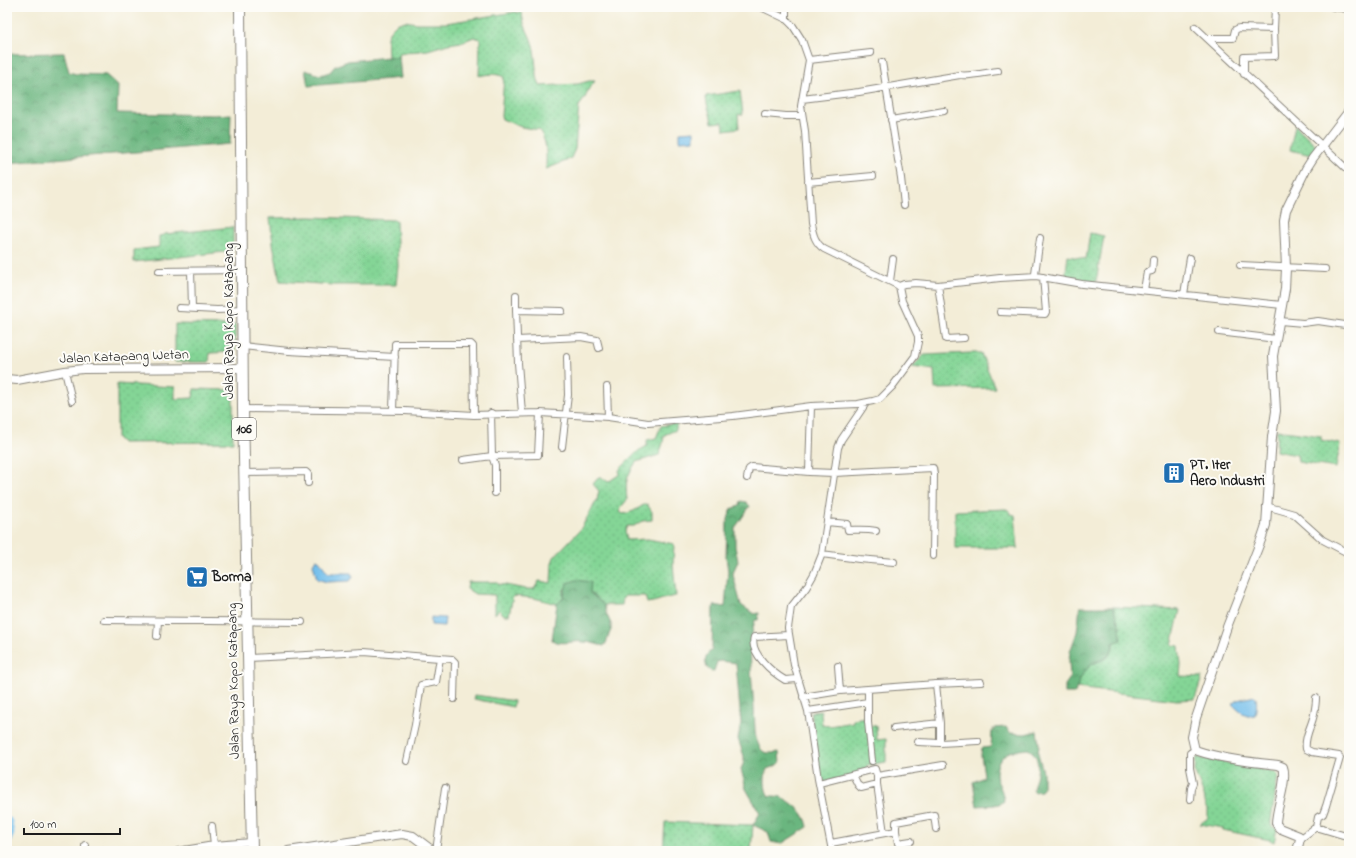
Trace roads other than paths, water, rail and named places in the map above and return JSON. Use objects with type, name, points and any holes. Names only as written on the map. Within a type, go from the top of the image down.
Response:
[{"type":"main road","name":"Jalan Raya Kopo Katapang","points":[[240,7],[244,309],[243,409],[252,847]]},
{"type":"street","points":[[761,7],[786,19],[798,33],[809,60],[802,98],[802,116],[805,131],[812,230],[814,237],[820,246],[863,270],[900,286],[904,284],[916,283],[938,285],[1000,278],[1036,276],[1082,284],[1282,305]]},
{"type":"street","points":[[786,7],[786,19]]},
{"type":"street","points":[[1244,74],[1244,57],[1275,56],[1275,7]]},
{"type":"street","points":[[1333,7],[1349,9]]},
{"type":"street","points":[[1195,27],[1349,171]]},
{"type":"street","points":[[1207,38],[1233,38],[1235,30],[1239,28],[1274,29]]},
{"type":"street","points":[[809,60],[871,53]]},
{"type":"street","points":[[882,62],[904,205]]},
{"type":"street","points":[[802,98],[886,87],[960,75],[965,77],[980,73],[998,71]]},
{"type":"street","points":[[891,120],[944,111]]},
{"type":"street","points":[[1195,750],[1192,737],[1196,718],[1224,634],[1266,525],[1266,506],[1276,411],[1273,356],[1285,290],[1286,268],[1284,226],[1286,210],[1313,158],[1349,111]]},
{"type":"street","points":[[765,114],[802,116]]},
{"type":"street","points":[[808,182],[873,176]]},
{"type":"street","points":[[1036,276],[1035,274],[1040,238]]},
{"type":"street","points":[[1184,294],[1190,258]]},
{"type":"street","points":[[890,281],[893,259]]},
{"type":"street","points":[[1144,290],[1147,272],[1152,271],[1154,260]]},
{"type":"street","points":[[1240,265],[1325,269]]},
{"type":"street","points":[[191,270],[192,308]]},
{"type":"street","points":[[159,271],[243,270]]},
{"type":"street","points":[[1000,312],[1045,314],[1043,277]]},
{"type":"street","points":[[938,285],[946,339],[964,338]]},
{"type":"street","points":[[243,409],[393,411],[474,414],[540,413],[608,416],[648,423],[733,416],[811,406],[866,403],[880,399],[888,392],[915,356],[918,336],[902,301],[900,286]]},
{"type":"street","points":[[516,296],[517,340],[522,413]]},
{"type":"street","points":[[179,308],[217,310],[244,309]]},
{"type":"street","points":[[516,310],[562,311]]},
{"type":"street","points":[[1280,321],[1303,323],[1318,321],[1345,325]]},
{"type":"street","points":[[1219,332],[1276,339]]},
{"type":"street","points":[[517,340],[585,337],[597,340],[598,348]]},
{"type":"street","points":[[393,411],[395,344],[472,345],[474,414]]},
{"type":"street","points":[[243,346],[289,351],[395,357]]},
{"type":"street","points":[[562,447],[568,395],[567,357]]},
{"type":"street","name":"Jalan Katapang Wetan","points":[[7,379],[17,380],[65,371],[106,368],[243,368]]},
{"type":"street","points":[[65,371],[72,401]]},
{"type":"street","points":[[607,387],[608,416]]},
{"type":"street","points":[[832,851],[819,783],[808,711],[792,656],[788,628],[791,607],[806,588],[814,574],[822,554],[838,448],[841,440],[866,403]]},
{"type":"street","points":[[809,472],[811,406]]},
{"type":"street","points":[[491,413],[492,456],[495,465],[495,493]]},
{"type":"street","points":[[463,460],[492,456],[538,455],[540,413]]},
{"type":"street","points":[[747,478],[749,469],[752,467],[834,473],[933,468],[933,556]]},
{"type":"street","points":[[244,473],[306,472],[308,474],[308,483]]},
{"type":"street","points":[[1266,506],[1292,512],[1323,540],[1346,552],[1349,551]]},
{"type":"street","points":[[827,522],[847,524],[848,530],[862,529],[876,531]]},
{"type":"street","points":[[822,554],[859,560],[894,562]]},
{"type":"street","points":[[104,620],[302,622]]},
{"type":"street","points":[[157,636],[158,621]]},
{"type":"street","points":[[789,635],[754,637],[753,644],[762,661],[779,676],[786,680],[798,679]]},
{"type":"street","points":[[247,658],[364,652],[452,659],[455,662],[454,699]]},
{"type":"street","points":[[407,761],[415,725],[421,685],[436,682],[440,658]]},
{"type":"street","points":[[838,666],[840,691]]},
{"type":"street","points":[[803,697],[840,691],[981,682]]},
{"type":"street","points":[[936,684],[940,724],[940,743]]},
{"type":"street","points":[[868,689],[868,722],[872,761]]},
{"type":"street","points":[[1297,851],[1300,839],[1316,827],[1318,817],[1323,814],[1340,758],[1340,756],[1312,752],[1306,749],[1308,731],[1311,727],[1316,698]]},
{"type":"street","points":[[808,711],[868,702]]},
{"type":"street","points":[[894,728],[940,724]]},
{"type":"street","points":[[918,742],[940,743],[978,741]]},
{"type":"street","points":[[1190,799],[1193,784],[1190,768],[1190,753],[1195,750],[1234,759],[1278,765],[1283,767],[1284,772],[1276,823],[1279,828],[1296,834],[1300,839]]},
{"type":"street","points":[[877,776],[943,765]]},
{"type":"street","points":[[819,783],[875,769],[884,833]]},
{"type":"street","points":[[853,775],[861,788],[877,784]]},
{"type":"street","points":[[288,851],[402,834],[413,836],[434,851],[445,788]]},
{"type":"street","points":[[898,851],[896,822],[934,815],[936,829]]},
{"type":"street","points":[[212,826],[214,845]]},
{"type":"street","points":[[1316,827],[1346,836]]},
{"type":"street","points":[[830,843],[896,832]]},
{"type":"street","points":[[898,843],[911,840]]},
{"type":"street","points":[[178,851],[198,849],[214,845],[252,847]]},
{"type":"water","points":[[694,131],[694,140],[680,141],[680,132]]},
{"type":"water","points":[[316,559],[319,560],[328,573],[351,573],[353,577],[350,581],[327,582],[317,579],[313,564]]},
{"type":"water","points":[[431,617],[445,618],[444,626],[431,625]]},
{"type":"water","points":[[1255,696],[1257,703],[1255,715],[1245,714],[1232,704],[1237,700]]},
{"type":"waterway","points":[[7,822],[9,833],[7,837]]},
{"type":"place","name":"PT. Iter Aero Industri","points":[[1174,473]]},
{"type":"place","name":"Borma","points":[[197,577]]}]
